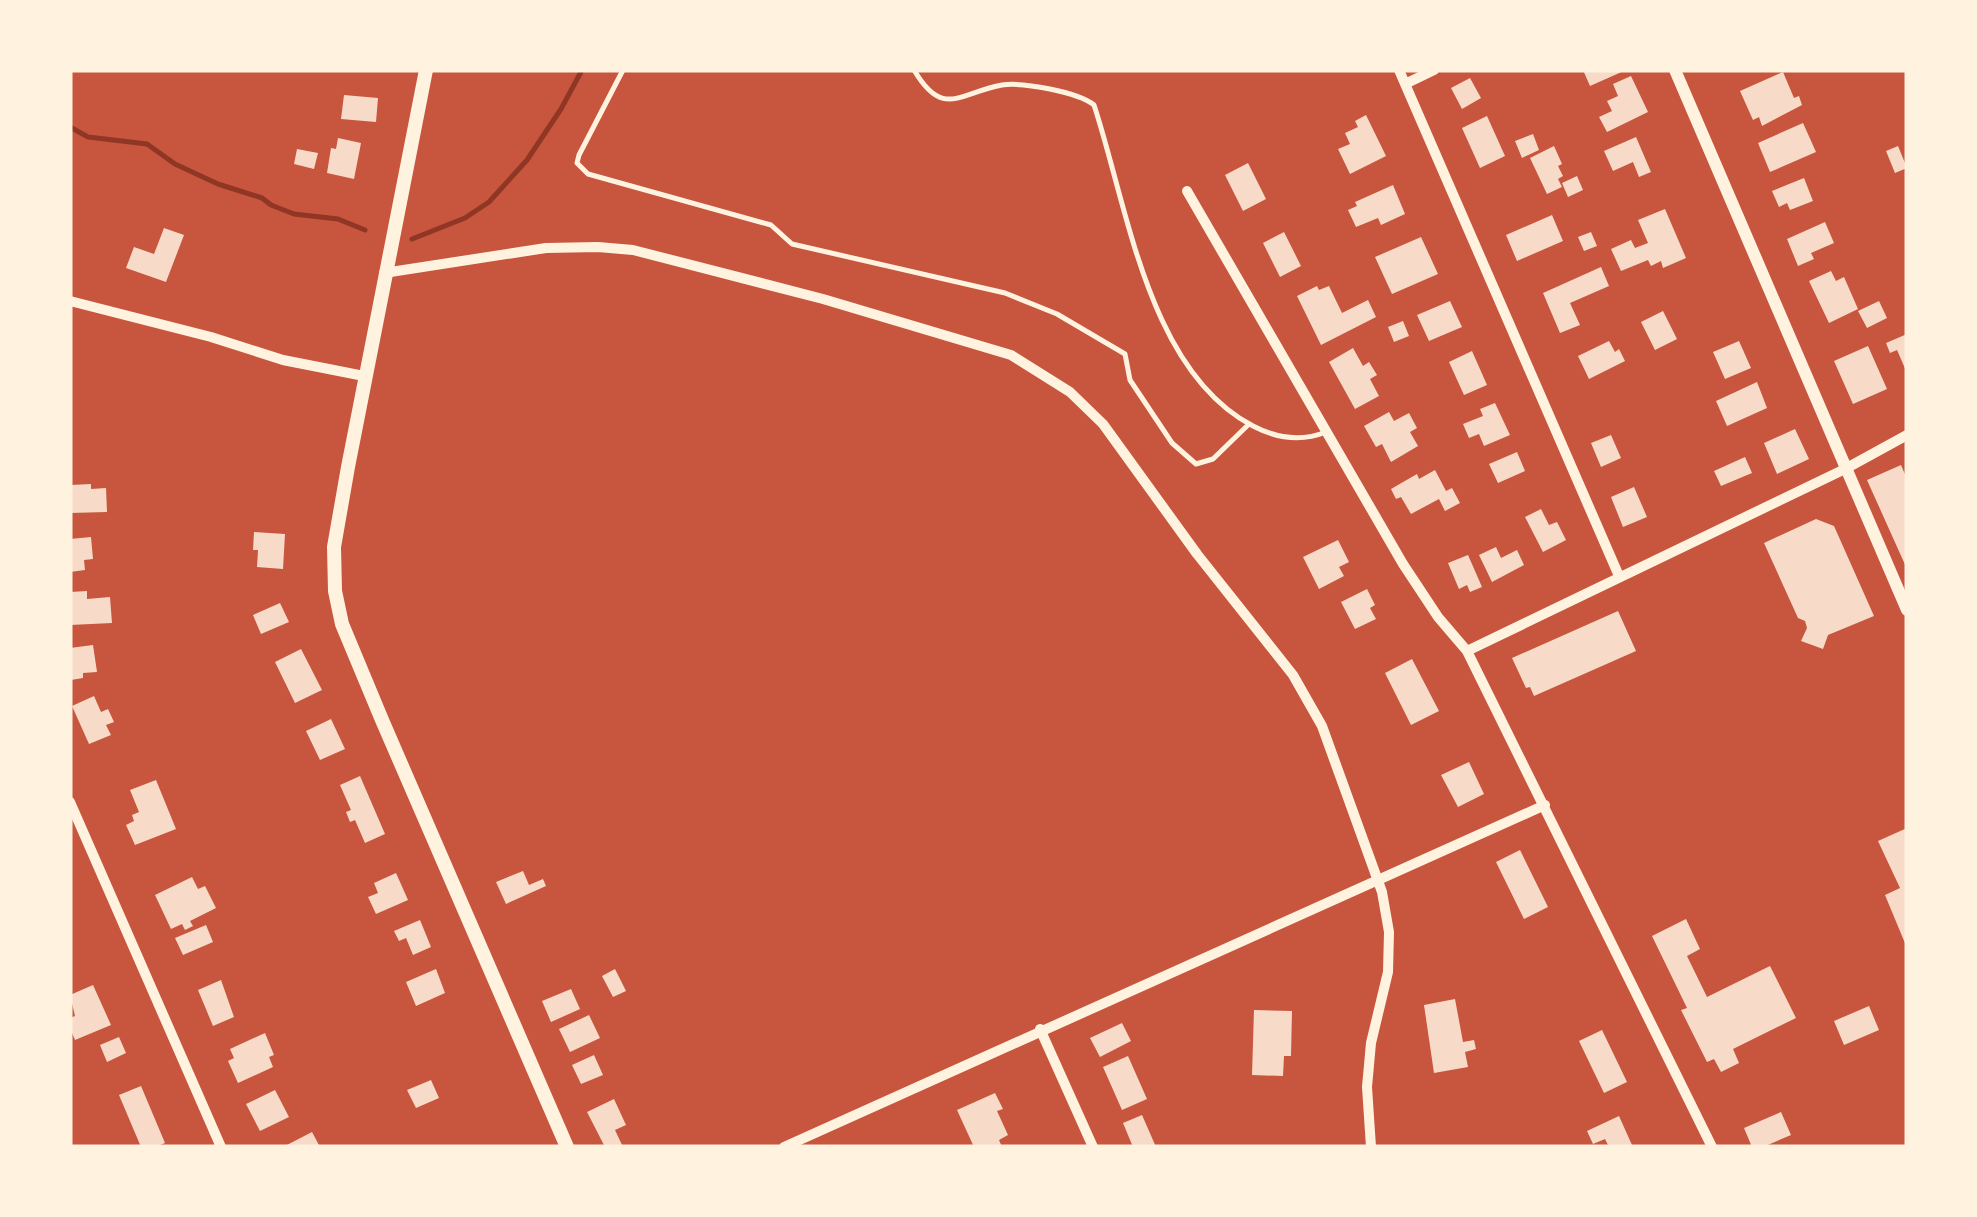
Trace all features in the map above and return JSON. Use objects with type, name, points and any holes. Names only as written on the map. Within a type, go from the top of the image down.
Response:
[{"type":"main road","points":[[426,70],[364,376],[334,547],[334,580],[342,624],[567,1147]]},
{"type":"street","points":[[1399,70],[1619,576]]},
{"type":"street","points":[[1405,84],[1434,70]]},
{"type":"street","points":[[1675,70],[1907,610]]},
{"type":"street","points":[[1187,192],[1412,577],[1467,651],[1712,1147]]},
{"type":"street","points":[[384,273],[563,247],[632,250],[898,320],[1011,355],[1052,378],[1103,424],[1293,675],[1322,726],[1387,911],[1389,962],[1371,1044],[1367,1087],[1371,1147]]},
{"type":"street","points":[[70,301],[329,372],[364,376]]},
{"type":"street","points":[[1467,651],[1845,469],[1907,435]]},
{"type":"street","points":[[70,802],[220,1147]]},
{"type":"street","points":[[784,1147],[1546,805]]},
{"type":"street","points":[[1040,1029],[1093,1147]]},
{"type":"lane","points":[[622,70],[579,154],[577,164],[588,174],[770,225],[792,244],[1005,293],[1057,314],[1124,354],[1130,380],[1172,443],[1196,464],[1213,458],[1249,424]]},
{"type":"lane","points":[[914,70],[926,90],[938,98],[965,99],[1015,84],[1073,94],[1094,105],[1139,262],[1164,328],[1198,380],[1237,418],[1272,436],[1311,438],[1326,432]]},
{"type":"building","points":[[1583,70],[1626,70],[1590,86]]},
{"type":"building","points":[[1783,72],[1794,98],[1799,96],[1802,105],[1762,126],[1759,117],[1753,120],[1740,91]]},
{"type":"building","points":[[1631,76],[1648,112],[1607,132],[1599,117],[1612,111],[1607,101],[1618,96],[1613,84]]},
{"type":"building","points":[[1470,78],[1481,98],[1462,109],[1451,88]]},
{"type":"building","points":[[344,95],[378,98],[376,122],[341,119]]},
{"type":"building","points":[[1366,115],[1386,156],[1350,174],[1338,149],[1350,144],[1345,133],[1358,127],[1355,121]]},
{"type":"building","points":[[1487,116],[1505,156],[1480,168],[1462,128]]},
{"type":"building","points":[[1803,123],[1816,152],[1770,172],[1758,143]]},
{"type":"building","points":[[1533,134],[1539,150],[1522,158],[1515,141]]},
{"type":"building","points":[[1636,137],[1651,172],[1639,177],[1633,162],[1613,171],[1604,151]]},
{"type":"building","points":[[338,138],[361,143],[354,179],[327,173],[331,148],[336,149]]},
{"type":"building","points":[[1554,146],[1562,164],[1558,166],[1563,176],[1558,179],[1562,187],[1547,194],[1530,158]]},
{"type":"building","points":[[1898,146],[1907,168],[1895,173],[1886,151]]},
{"type":"building","points":[[297,149],[318,153],[314,169],[294,164]]},
{"type":"building","points":[[1248,163],[1266,199],[1243,211],[1225,175]]},
{"type":"building","points":[[1577,176],[1583,190],[1568,197],[1562,183]]},
{"type":"building","points":[[1804,178],[1813,201],[1790,210],[1787,203],[1779,207],[1772,191]]},
{"type":"building","points":[[1393,185],[1405,214],[1381,225],[1378,218],[1356,227],[1348,210],[1357,206],[1355,202]]},
{"type":"building","points":[[1665,209],[1686,258],[1663,268],[1661,261],[1651,266],[1648,260],[1621,271],[1611,249],[1631,240],[1635,248],[1648,243],[1638,220]]},
{"type":"building","points":[[1552,215],[1563,241],[1517,261],[1506,235]]},
{"type":"building","points":[[1825,222],[1834,243],[1811,253],[1814,259],[1798,266],[1787,239]]},
{"type":"building","points":[[164,228],[184,235],[166,282],[126,268],[134,247],[154,254]]},
{"type":"building","points":[[1284,232],[1301,266],[1280,277],[1263,243]]},
{"type":"building","points":[[1591,232],[1597,246],[1584,251],[1578,237]]},
{"type":"building","points":[[1421,237],[1438,274],[1392,294],[1375,257]]},
{"type":"building","points":[[1601,267],[1609,286],[1570,303],[1580,325],[1560,333],[1543,293]]},
{"type":"building","points":[[1831,271],[1836,281],[1844,277],[1858,309],[1829,323],[1809,281]]},
{"type":"building","points":[[1317,286],[1319,290],[1329,286],[1342,313],[1368,300],[1376,317],[1321,345],[1297,296]]},
{"type":"building","points":[[1450,301],[1462,327],[1429,341],[1417,315]]},
{"type":"building","points":[[1879,301],[1887,318],[1867,328],[1858,311]]},
{"type":"building","points":[[1663,311],[1677,339],[1655,350],[1641,322]]},
{"type":"building","points":[[1403,321],[1409,336],[1394,342],[1388,327]]},
{"type":"building","points":[[1907,334],[1907,373],[1897,350],[1890,353],[1886,343]]},
{"type":"building","points":[[1609,341],[1625,361],[1589,379],[1578,356]]},
{"type":"building","points":[[1739,341],[1751,368],[1725,379],[1713,352]]},
{"type":"building","points":[[1868,346],[1887,389],[1853,404],[1834,361]]},
{"type":"building","points":[[1353,348],[1363,366],[1369,362],[1377,375],[1370,379],[1379,396],[1355,409],[1329,362]]},
{"type":"building","points":[[1472,351],[1487,385],[1464,395],[1449,362]]},
{"type":"building","points":[[1757,382],[1767,408],[1727,426],[1716,401]]},
{"type":"building","points":[[1495,403],[1510,435],[1484,446],[1479,434],[1469,438],[1463,424],[1483,416],[1480,409]]},
{"type":"building","points":[[1389,412],[1394,421],[1409,413],[1417,428],[1410,432],[1418,446],[1391,462],[1382,444],[1376,447],[1364,426]]},
{"type":"building","points":[[1795,429],[1809,459],[1777,474],[1764,443]]},
{"type":"building","points":[[1611,435],[1621,458],[1601,467],[1591,443]]},
{"type":"building","points":[[1517,452],[1525,471],[1498,483],[1489,464]]},
{"type":"building","points":[[1745,457],[1752,473],[1721,486],[1714,471]]},
{"type":"building","points":[[1901,465],[1907,479],[1907,569],[1867,480]]},
{"type":"building","points":[[1435,470],[1446,491],[1452,488],[1460,503],[1445,511],[1439,499],[1411,514],[1391,489],[1417,474],[1419,479]]},
{"type":"building","points":[[91,484],[91,489],[106,488],[107,512],[70,513],[70,485]]},
{"type":"building","points":[[1634,487],[1647,517],[1623,527],[1611,497]]},
{"type":"building","points":[[1541,509],[1549,525],[1557,522],[1566,540],[1543,552],[1525,517]]},
{"type":"building","points":[[1816,519],[1834,526],[1874,616],[1828,635],[1823,649],[1801,641],[1807,628],[1805,621],[1798,618],[1764,543]]},
{"type":"building","points":[[254,532],[285,534],[283,569],[257,567]]},
{"type":"building","points":[[91,537],[93,559],[84,560],[85,570],[70,572],[70,539]]},
{"type":"building","points":[[1338,540],[1349,562],[1339,567],[1344,576],[1319,589],[1303,557]]},
{"type":"building","points":[[1496,547],[1501,558],[1517,550],[1524,565],[1492,582],[1479,555]]},
{"type":"building","points":[[1468,555],[1482,587],[1470,592],[1467,585],[1459,589],[1448,563]]},
{"type":"building","points":[[1367,589],[1375,605],[1370,608],[1376,619],[1355,629],[1341,602]]},
{"type":"building","points":[[87,591],[87,599],[110,597],[112,623],[70,625],[70,592]]},
{"type":"building","points":[[280,603],[289,622],[261,634],[253,615]]},
{"type":"building","points":[[1618,611],[1636,651],[1534,696],[1530,687],[1526,688],[1512,658]]},
{"type":"building","points":[[93,645],[97,672],[83,673],[83,678],[71,680],[70,648]]},
{"type":"building","points":[[301,649],[322,690],[295,703],[275,662]]},
{"type":"building","points":[[1412,659],[1439,711],[1411,725],[1385,673]]},
{"type":"building","points":[[94,696],[101,712],[108,709],[114,722],[106,725],[111,735],[89,744],[72,706]]},
{"type":"building","points":[[331,719],[345,749],[320,760],[306,731]]},
{"type":"building","points":[[1469,762],[1484,794],[1458,807],[1441,775]]},
{"type":"building","points":[[360,776],[385,834],[365,843],[355,820],[350,822],[346,812],[351,810],[340,785]]},
{"type":"building","points":[[156,780],[176,829],[135,845],[126,825],[139,812],[130,790]]},
{"type":"building","points":[[1907,828],[1907,948],[1885,895],[1900,888],[1878,841]]},
{"type":"building","points":[[1520,850],[1548,907],[1524,919],[1496,862]]},
{"type":"building","points":[[523,871],[529,885],[543,879],[546,886],[506,904],[496,882]]},
{"type":"building","points":[[396,873],[408,900],[376,914],[368,897],[378,893],[374,883]]},
{"type":"building","points":[[192,877],[198,889],[205,886],[216,908],[190,921],[193,926],[185,930],[182,924],[171,929],[155,895]]},
{"type":"building","points":[[1686,919],[1700,949],[1687,956],[1707,997],[1770,966],[1796,1018],[1733,1049],[1739,1063],[1721,1072],[1714,1059],[1707,1062],[1681,1010],[1687,1008],[1652,936]]},
{"type":"building","points":[[420,920],[431,947],[413,955],[406,938],[399,941],[394,931]]},
{"type":"building","points":[[206,925],[213,942],[183,955],[175,938]]},
{"type":"building","points":[[436,969],[445,993],[416,1006],[406,982]]},
{"type":"building","points":[[615,969],[626,991],[613,997],[602,976]]},
{"type":"building","points":[[221,980],[234,1017],[213,1026],[198,990]]},
{"type":"building","points":[[93,985],[111,1025],[75,1040],[70,1028],[70,1018],[75,1016],[70,995]]},
{"type":"building","points":[[571,989],[580,1009],[551,1022],[542,1001]]},
{"type":"building","points":[[1455,999],[1463,1042],[1474,1040],[1476,1049],[1465,1052],[1468,1067],[1434,1073],[1424,1005]]},
{"type":"building","points":[[1869,1006],[1879,1030],[1844,1045],[1834,1021]]},
{"type":"building","points":[[1254,1010],[1292,1011],[1291,1056],[1284,1056],[1283,1076],[1252,1075]]},
{"type":"building","points":[[589,1015],[600,1038],[570,1052],[559,1029]]},
{"type":"building","points":[[1122,1023],[1131,1041],[1100,1057],[1090,1038]]},
{"type":"building","points":[[1602,1030],[1627,1082],[1604,1093],[1579,1041]]},
{"type":"building","points":[[265,1033],[274,1055],[269,1057],[273,1067],[238,1083],[228,1061],[234,1058],[230,1049]]},
{"type":"building","points":[[119,1037],[126,1053],[107,1062],[100,1045]]},
{"type":"building","points":[[594,1055],[603,1075],[581,1084],[572,1065]]},
{"type":"building","points":[[1128,1056],[1147,1099],[1122,1110],[1103,1067]]},
{"type":"building","points":[[431,1080],[439,1098],[416,1108],[407,1090]]},
{"type":"building","points":[[141,1086],[165,1143],[155,1147],[141,1147],[119,1095]]},
{"type":"building","points":[[275,1090],[289,1117],[260,1131],[246,1104]]},
{"type":"building","points":[[995,1093],[1003,1109],[997,1111],[1008,1135],[999,1140],[1002,1147],[974,1147],[957,1110]]},
{"type":"building","points":[[614,1099],[626,1125],[615,1130],[623,1147],[605,1147],[587,1112]]},
{"type":"building","points":[[1781,1112],[1791,1135],[1763,1147],[1752,1147],[1744,1128]]},
{"type":"building","points":[[1142,1115],[1156,1147],[1133,1147],[1123,1123]]},
{"type":"building","points":[[1619,1116],[1632,1145],[1609,1147],[1605,1139],[1593,1144],[1587,1131]]},
{"type":"building","points":[[312,1132],[320,1147],[283,1147]]},
{"type":"waterway","points":[[412,239],[465,218],[489,202],[527,160],[582,70]]},
{"type":"waterway","points":[[70,127],[88,137],[147,144],[175,164],[271,205],[294,214],[338,219],[365,230]]}]
